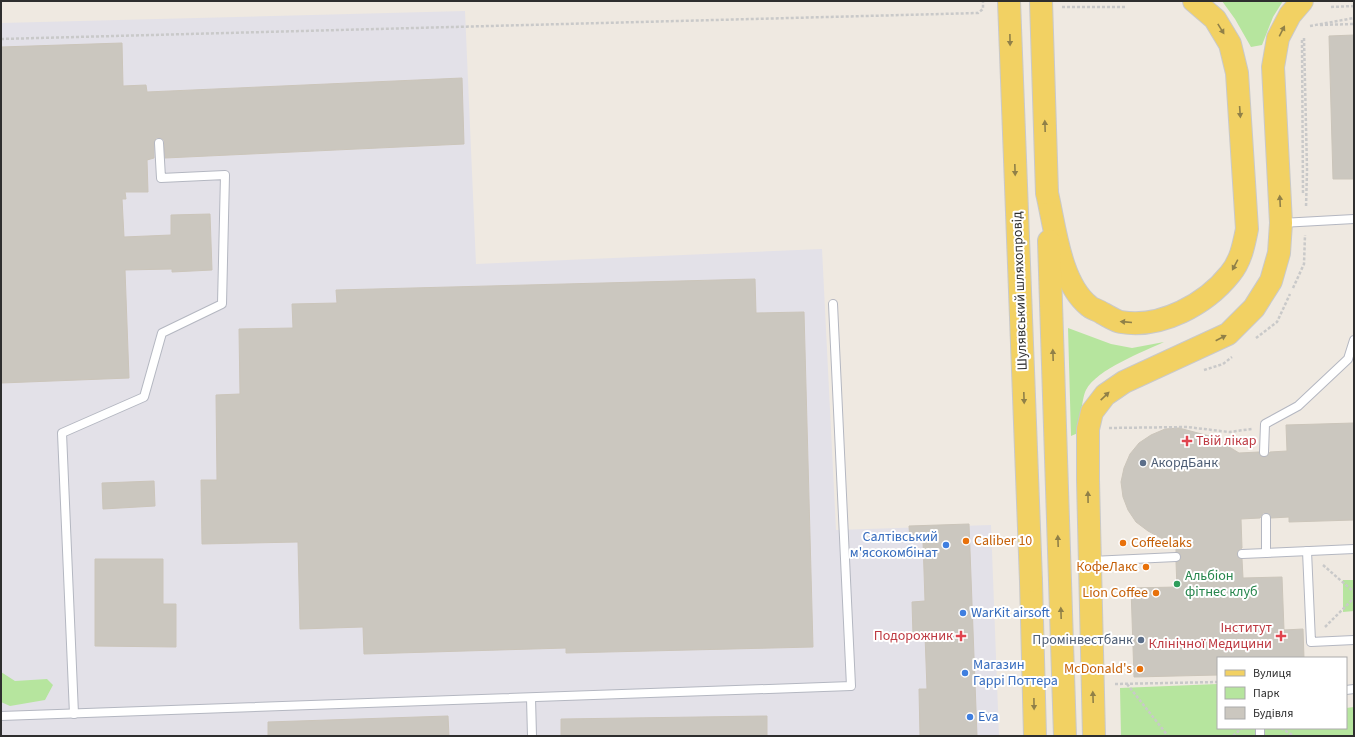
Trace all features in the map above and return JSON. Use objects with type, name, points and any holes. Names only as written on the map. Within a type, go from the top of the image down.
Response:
[{"type":"main road","name":"Шулявський шляхопровід","points":[[1009,1],[1031,582],[1035,736]]},
{"type":"main road","points":[[1041,1],[1065,736]]},
{"type":"main road","points":[[1047,194],[1061,258],[1072,285],[1089,306],[1120,322],[1149,323],[1179,313],[1208,297],[1231,273],[1242,252],[1247,229],[1238,73],[1230,44],[1215,19],[1194,1]]},
{"type":"main road","points":[[1094,736],[1088,437],[1092,412],[1105,395],[1124,382],[1228,334],[1254,308],[1271,281],[1279,253],[1281,223],[1273,67],[1278,38],[1290,15],[1302,1]]},
{"type":"lane","points":[[74,714],[62,433],[144,397],[162,333],[222,304],[226,175],[161,178],[159,143]]},
{"type":"lane","points":[[1281,223],[1354,219]]},
{"type":"lane","points":[[1,716],[851,686],[833,304]]},
{"type":"lane","points":[[1264,452],[1266,424],[1298,406],[1348,359],[1354,340]]},
{"type":"lane","points":[[1266,518],[1266,553]]},
{"type":"lane","points":[[1242,554],[1354,549]]},
{"type":"lane","points":[[1307,551],[1311,642],[1354,640]]},
{"type":"lane","points":[[1090,561],[1176,557]]},
{"type":"lane","points":[[531,698],[532,736]]},
{"type":"path","points":[[1,39],[978,13],[985,7],[983,1]]},
{"type":"path","points":[[1331,7],[1354,6]]},
{"type":"path","points":[[1116,7],[1127,7]]},
{"type":"path","points":[[1309,28],[1323,24],[1354,24]]},
{"type":"path","points":[[1253,341],[1277,322],[1304,264],[1307,170],[1304,36],[1306,32]]},
{"type":"path","points":[[1202,371],[1223,364],[1235,355]]},
{"type":"path","points":[[1107,433],[1109,424]]},
{"type":"path","points":[[1107,428],[1187,427],[1230,432],[1244,431],[1266,424]]},
{"type":"path","points":[[1307,551],[1354,592]]},
{"type":"path","points":[[1311,642],[1354,598]]},
{"type":"path","points":[[1120,684],[1217,682]]},
{"type":"path","points":[[1127,684],[1168,736]]},
{"type":"path","points":[[1233,736],[1241,729]]},
{"type":"path","points":[[1283,729],[1294,736]]},
{"type":"shaded area","points":[[465,11],[476,264],[822,249],[836,530],[991,525],[999,736],[1,736],[1,23]]},
{"type":"green space","points":[[1222,1],[1283,1],[1273,17],[1262,45],[1251,47],[1235,19]]},
{"type":"green space","points":[[1068,328],[1111,344],[1132,348],[1164,342],[1110,368],[1092,382],[1085,393],[1078,433],[1071,436]]},
{"type":"green space","points":[[1343,580],[1354,580],[1354,611],[1343,612]]},
{"type":"green space","points":[[1,672],[15,681],[47,679],[53,685],[45,700],[10,706],[1,702]]},
{"type":"green space","points":[[1217,684],[1217,729],[1347,729],[1347,708],[1354,707],[1354,736],[1121,736],[1120,688]]},
{"type":"building","points":[[1354,35],[1354,179],[1333,179],[1329,36]]},
{"type":"building","points":[[122,43],[123,86],[146,85],[147,92],[462,78],[464,144],[165,158],[164,140],[161,138],[156,138],[154,143],[154,158],[147,160],[148,192],[125,192],[126,199],[122,199],[124,237],[171,235],[171,215],[210,214],[212,270],[172,272],[172,269],[125,270],[129,378],[1,383],[1,47]]},
{"type":"building","points":[[755,279],[756,313],[804,312],[813,647],[566,653],[566,648],[364,654],[363,627],[300,629],[298,542],[202,544],[201,480],[217,480],[216,395],[240,394],[239,329],[293,328],[292,304],[337,303],[336,290]]},
{"type":"building","points":[[1354,423],[1354,520],[1289,522],[1289,517],[1271,518],[1266,513],[1263,513],[1260,518],[1241,519],[1242,548],[1237,554],[1238,557],[1242,559],[1243,578],[1282,577],[1284,630],[1303,629],[1304,657],[1217,657],[1217,675],[1134,677],[1131,588],[1177,587],[1176,562],[1179,561],[1181,557],[1180,554],[1176,552],[1176,540],[1161,538],[1148,531],[1136,522],[1128,510],[1123,497],[1121,482],[1124,468],[1130,454],[1139,443],[1151,435],[1165,429],[1179,428],[1213,437],[1239,453],[1259,452],[1261,456],[1264,457],[1270,452],[1287,451],[1286,425]]},
{"type":"building","points":[[154,481],[155,506],[103,509],[102,483]]},
{"type":"building","points":[[969,524],[977,736],[920,736],[919,689],[927,689],[925,635],[913,635],[912,602],[925,601],[923,541],[910,541],[909,526]]},
{"type":"building","points":[[95,559],[163,559],[163,604],[176,604],[176,647],[95,646]]},
{"type":"building","points":[[448,716],[449,736],[268,736],[268,722]]},
{"type":"building","points":[[767,716],[767,736],[561,736],[561,719]]},
{"type":"place","name":"Твій лікар","points":[[1187,441]]},
{"type":"place","name":"АкордБанк","points":[[1143,463]]},
{"type":"place","name":"Caliber 10","points":[[966,541]]},
{"type":"place","name":"Coffeelaks","points":[[1123,543]]},
{"type":"place","name":"Салтівський м'ясокомбінат","points":[[946,545]]},
{"type":"place","name":"КофеЛакс","points":[[1146,567]]},
{"type":"place","name":"Альбіон фітнес клуб","points":[[1177,584]]},
{"type":"place","name":"Lion Coffee","points":[[1156,593]]},
{"type":"place","name":"WarKit airsoft","points":[[963,613]]},
{"type":"place","name":"Подорожник","points":[[961,636]]},
{"type":"place","name":"Інститут Клінічної Медицини","points":[[1281,636]]},
{"type":"place","name":"Промінвестбанк","points":[[1141,640]]},
{"type":"place","name":"McDonald's","points":[[1140,669]]},
{"type":"place","name":"Магазин Гаррі Поттера","points":[[965,673]]},
{"type":"place","name":"Eva","points":[[970,717]]}]
